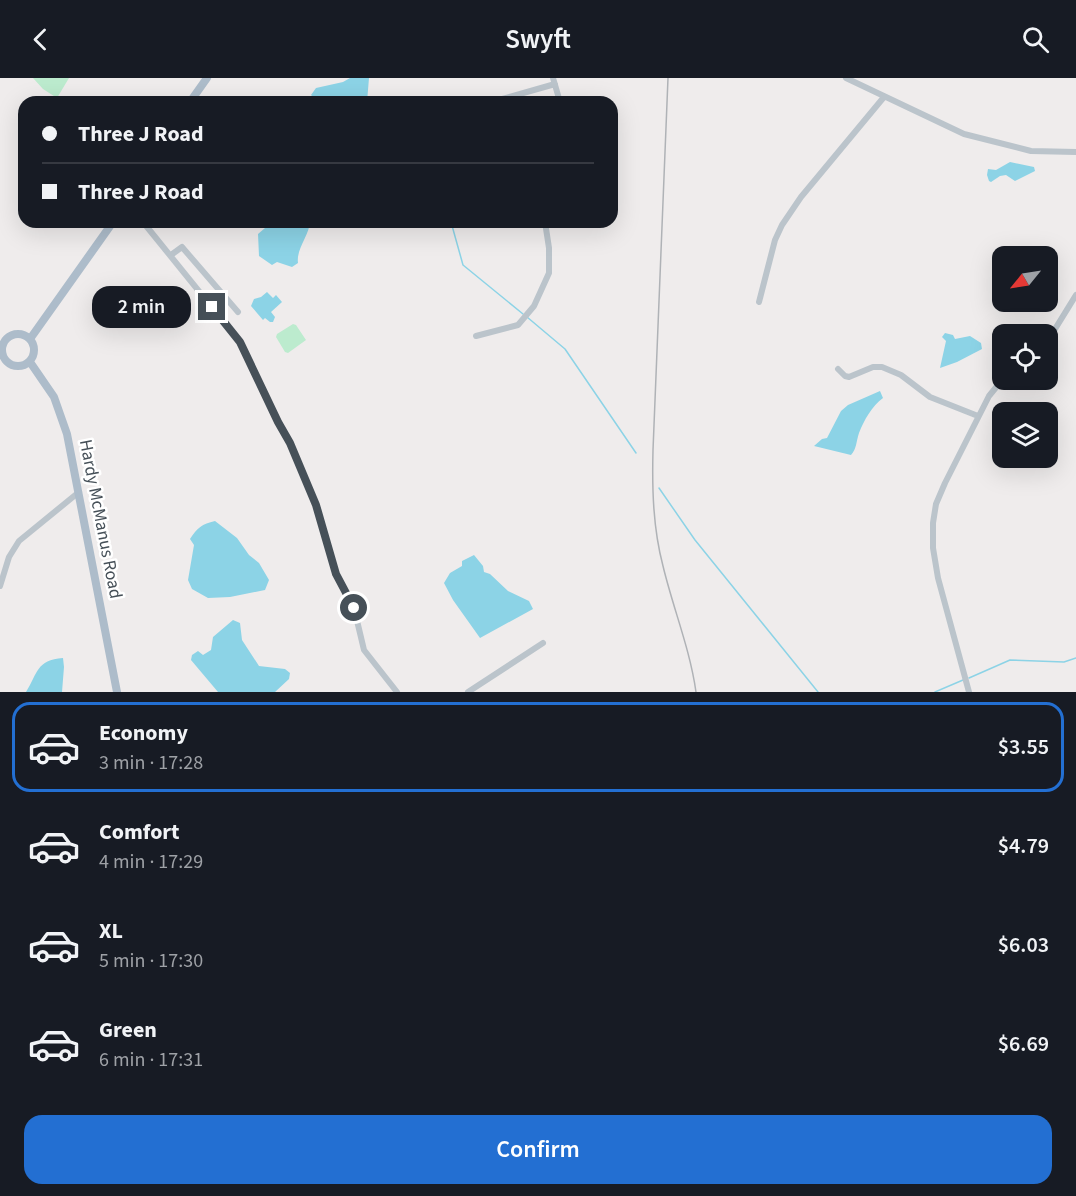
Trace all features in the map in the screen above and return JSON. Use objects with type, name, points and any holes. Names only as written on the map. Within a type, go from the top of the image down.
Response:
[{"type":"main road","points":[[194,96],[207,78]]},
{"type":"main road","points":[[30,339],[109,228]]},
{"type":"main road","points":[[19,334],[30,339],[35,351],[30,362],[17,367],[2,361],[2,347],[8,337],[19,334]]},
{"type":"main road","name":"Hardy McManus Road","points":[[30,362],[49,387],[59,406],[67,434],[117,692]]},
{"type":"street","points":[[846,78],[964,134],[1031,151],[1076,152]]},
{"type":"street","points":[[510,96],[554,81],[558,96]]},
{"type":"street","points":[[759,302],[775,240],[782,225],[801,197],[884,97]]},
{"type":"street","points":[[148,228],[240,342],[290,443],[316,505],[336,574],[354,608],[364,650],[398,692]]},
{"type":"street","points":[[476,336],[518,326],[534,306],[549,273],[546,228]]},
{"type":"street","points":[[171,255],[182,247],[238,312]]},
{"type":"street","points":[[1058,324],[1076,295]]},
{"type":"street","points":[[838,369],[849,377],[882,367],[901,375],[930,397],[978,416]]},
{"type":"street","points":[[969,692],[938,578],[933,531],[936,504],[988,396],[993,390]]},
{"type":"street","points":[[0,586],[9,557],[19,541],[79,492]]},
{"type":"street","points":[[468,692],[543,644]]},
{"type":"green space","points":[[33,78],[69,78],[58,96],[54,96],[43,89]]},
{"type":"green space","points":[[293,324],[306,340],[288,353],[276,337]]},
{"type":"water","points":[[350,78],[369,78],[368,96],[311,95],[316,88],[343,82]]},
{"type":"water","points":[[1010,162],[1034,167],[1035,171],[1015,181],[1006,175],[989,181],[988,169],[996,170]]},
{"type":"water","points":[[265,228],[308,228],[299,253],[298,263],[292,267],[277,262],[272,265],[259,256],[258,234]]},
{"type":"water","points":[[267,292],[273,298],[276,295],[282,302],[271,312],[275,317],[273,322],[265,318],[263,320],[251,306],[254,299]]},
{"type":"water","points":[[945,333],[953,335],[955,339],[970,336],[981,343],[982,349],[940,368],[946,341],[942,337]]},
{"type":"water","points":[[880,391],[883,398],[866,418],[851,455],[814,446],[827,438],[841,411],[848,405]]},
{"type":"water","points":[[215,521],[237,538],[249,555],[259,563],[269,580],[265,590],[230,597],[208,598],[192,589],[188,580],[194,545],[190,539],[200,527]]},
{"type":"water","points":[[474,555],[483,566],[484,572],[490,574],[508,591],[529,601],[533,609],[480,638],[444,583],[450,573],[462,566],[462,561]]},
{"type":"water","points":[[233,620],[240,623],[242,640],[259,666],[285,669],[290,673],[289,679],[275,692],[218,692],[191,660],[192,655],[198,651],[203,655],[211,650],[213,637]]},
{"type":"water","points":[[63,658],[62,692],[26,692],[43,665],[48,661]]},
{"type":"waterway","points":[[453,228],[463,265],[523,314]]},
{"type":"waterway","points":[[527,317],[565,349],[636,453]]},
{"type":"waterway","points":[[659,488],[695,540],[818,692]]},
{"type":"waterway","points":[[969,678],[1010,660],[1064,662],[1076,658]]},
{"type":"waterway","points":[[935,692],[963,680]]},
{"type":"railway","points":[[668,78],[653,494],[660,552],[690,660],[696,692]]},
{"type":"route","points":[[212,307],[240,342],[290,443],[316,505],[336,574],[354,608]]}]
